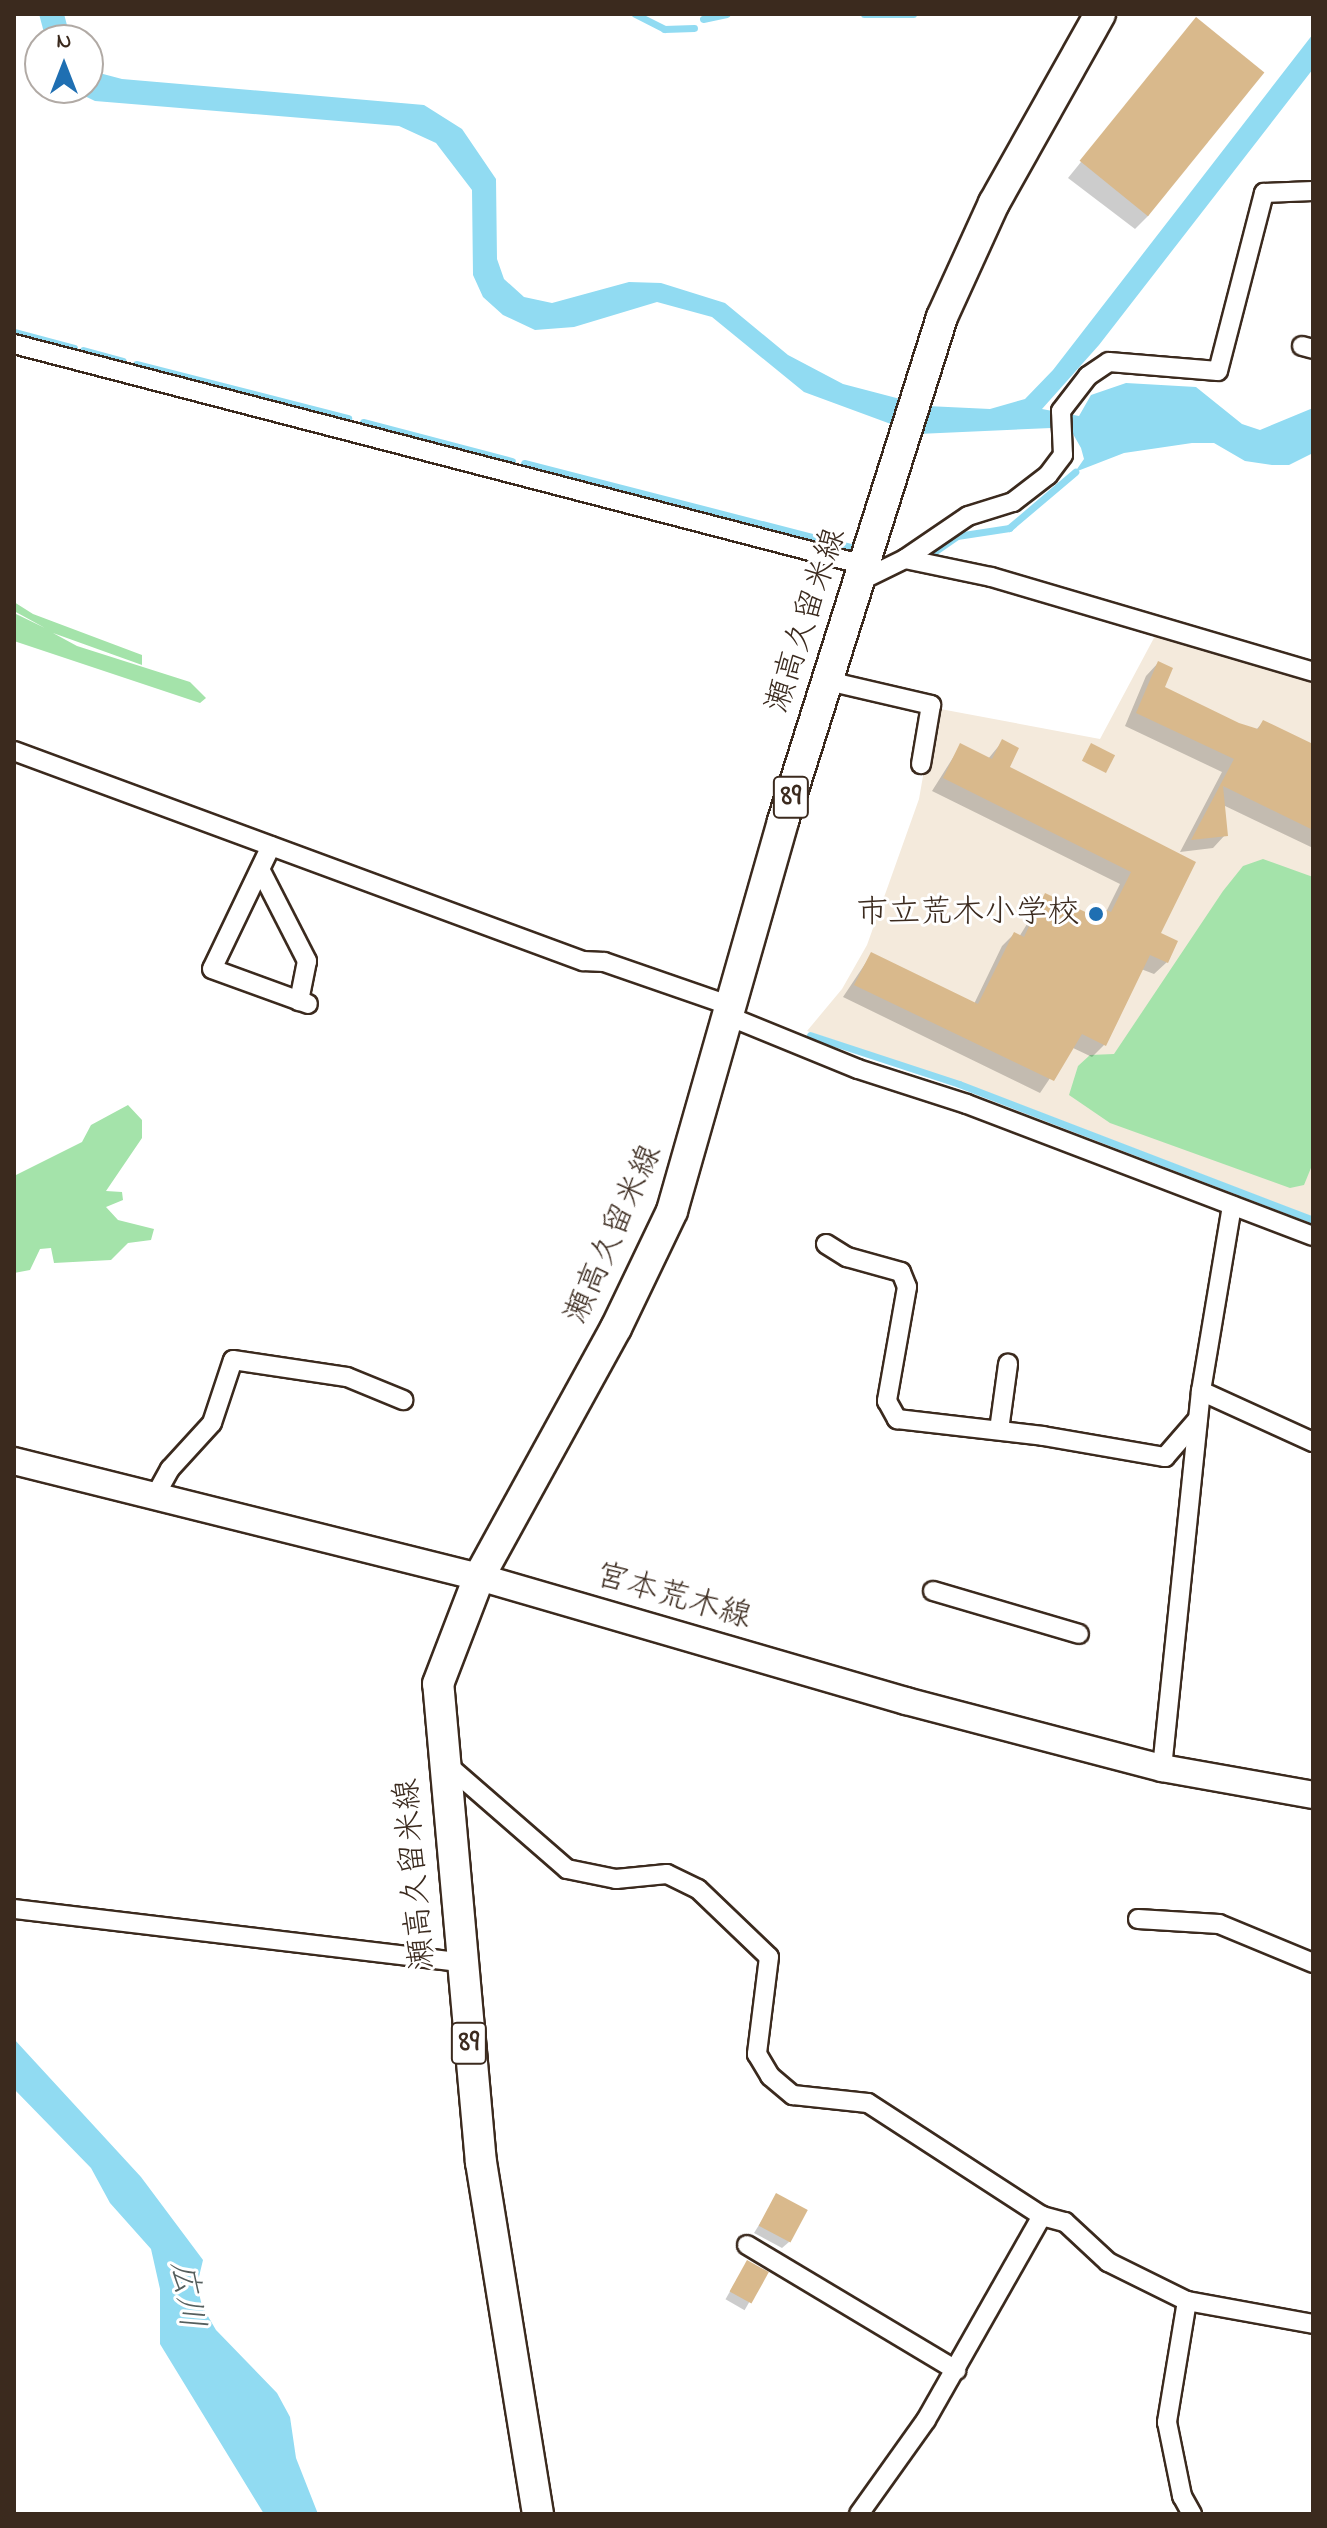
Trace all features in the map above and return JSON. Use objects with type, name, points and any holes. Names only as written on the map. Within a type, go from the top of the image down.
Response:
[{"type":"main road","name":"瀬高久留米線","points":[[538,2514],[481,2163],[438,1684],[479,1577],[616,1328],[672,1211],[828,681],[942,317],[994,203],[1100,14]]},
{"type":"main road","name":"宮本荒木線","points":[[14,1461],[479,1577],[906,1701],[1162,1768],[1313,1795]]},
{"type":"street","points":[[14,344],[862,573],[905,559],[968,516],[1013,502],[1048,475],[1063,455],[1061,411],[1088,376],[1109,362],[1218,371],[1264,193],[1313,191]]},
{"type":"street","points":[[905,559],[991,577],[1313,672]]},
{"type":"street","points":[[828,681],[931,705],[921,764]]},
{"type":"street","points":[[14,751],[583,961],[604,962],[729,1011],[858,1069],[967,1104],[1313,1236]]},
{"type":"street","points":[[262,873],[307,961],[303,1003],[212,969],[262,873],[271,846]]},
{"type":"street","points":[[1162,1768],[1201,1391],[1232,1206]]},
{"type":"street","points":[[826,1244],[847,1257],[901,1272],[907,1287],[887,1401],[897,1419],[999,1430],[1165,1457],[1198,1419]]},
{"type":"street","points":[[155,1496],[170,1469],[212,1423],[233,1360],[347,1377],[403,1400]]},
{"type":"street","points":[[999,1430],[1008,1364]]},
{"type":"street","points":[[1201,1391],[1313,1442]]},
{"type":"street","points":[[933,1591],[1079,1634]]},
{"type":"street","points":[[444,1762],[567,1869],[616,1879],[667,1874],[708,1898],[769,1957],[757,2054],[770,2076],[793,2095],[868,2103],[1042,2216],[1065,2222],[1108,2262],[1187,2301],[1313,2324]]},
{"type":"street","points":[[14,1909],[461,1962]]},
{"type":"street","points":[[1138,1919],[1219,1924],[1313,1963]]},
{"type":"street","points":[[859,2514],[956,2370],[1042,2216]]},
{"type":"street","points":[[747,2245],[956,2370]]},
{"type":"street","points":[[1187,2301],[1167,2422],[1182,2496],[1192,2514]]},
{"type":"shaded area","name":"市立荒木小学校","points":[[1155,636],[1313,683],[1313,1217],[974,1087],[807,1031],[842,989],[867,945],[919,799],[935,708],[1100,739]]},
{"type":"green space","points":[[14,602],[33,614],[142,655],[142,665],[53,633],[77,646],[190,682],[206,698],[200,703],[14,641],[14,613],[45,628],[14,611]]},
{"type":"green space","points":[[1263,859],[1313,877],[1313,1163],[1304,1185],[1290,1188],[1110,1123],[1069,1095],[1078,1066],[1090,1055],[1114,1054],[1223,891],[1243,866]]},
{"type":"green space","points":[[128,1105],[142,1120],[142,1138],[106,1191],[122,1192],[123,1200],[106,1207],[118,1220],[154,1229],[151,1240],[128,1243],[111,1260],[54,1263],[51,1248],[40,1249],[30,1270],[14,1273],[14,1176],[82,1142],[91,1125]]},
{"type":"water","points":[[39,14],[64,14],[67,24],[42,24]]},
{"type":"water","points":[[1313,34],[1313,69],[1099,345],[1042,409],[1079,416],[1091,395],[1126,383],[1196,387],[1242,424],[1260,430],[1313,408],[1313,453],[1289,465],[1245,461],[1214,443],[1192,443],[1124,453],[1075,472],[1084,459],[1081,448],[1073,434],[1051,428],[918,434],[804,392],[712,317],[657,302],[574,327],[535,330],[503,315],[483,297],[473,275],[472,190],[436,143],[399,126],[104,102],[104,74],[122,79],[424,105],[462,129],[496,179],[497,259],[504,279],[524,297],[552,303],[629,282],[661,283],[725,303],[788,355],[843,384],[927,406],[990,409],[1025,399],[1053,370]]},
{"type":"water","name":"広川","points":[[14,2039],[141,2177],[203,2260],[197,2285],[202,2306],[216,2330],[277,2393],[290,2417],[296,2458],[318,2514],[264,2514],[160,2344],[160,2289],[151,2249],[110,2203],[91,2168],[14,2089]]},
{"type":"building","points":[[1196,17],[1264,72],[1148,216],[1080,161]]},
{"type":"building","points":[[1158,661],[1173,668],[1165,687],[1239,723],[1258,729],[1263,720],[1313,744],[1313,830],[1223,786],[1228,836],[1191,840],[1234,759],[1136,713]]},
{"type":"building","points":[[1002,739],[1019,748],[1010,767],[1196,862],[1161,933],[1178,941],[1168,963],[1150,955],[1106,1046],[1082,1034],[1054,1081],[854,985],[871,952],[978,1004],[1014,932],[1024,937],[1045,893],[1096,917],[1101,908],[1111,912],[1131,872],[943,778],[960,743],[992,759]]},
{"type":"building","points":[[1091,743],[1115,755],[1106,773],[1082,761]]},
{"type":"building","points":[[776,2193],[808,2210],[790,2243],[759,2226]]},
{"type":"building","points":[[747,2260],[769,2272],[751,2304],[730,2291]]},
{"type":"waterway","points":[[635,14],[664,29],[694,28]]},
{"type":"waterway","points":[[703,19],[726,14]]},
{"type":"waterway","points":[[864,14],[913,14]]},
{"type":"waterway","points":[[14,332],[74,348]]},
{"type":"waterway","points":[[83,350],[123,361]]},
{"type":"waterway","points":[[136,364],[348,418]]},
{"type":"waterway","points":[[363,422],[512,461]]},
{"type":"waterway","points":[[524,463],[854,548],[855,543]]},
{"type":"waterway","points":[[927,557],[957,536],[1009,528],[1075,472]]},
{"type":"waterway","points":[[810,1035],[959,1084],[1313,1220]]},
{"type":"place","name":"市立荒木小学校","points":[[1096,914]]}]
